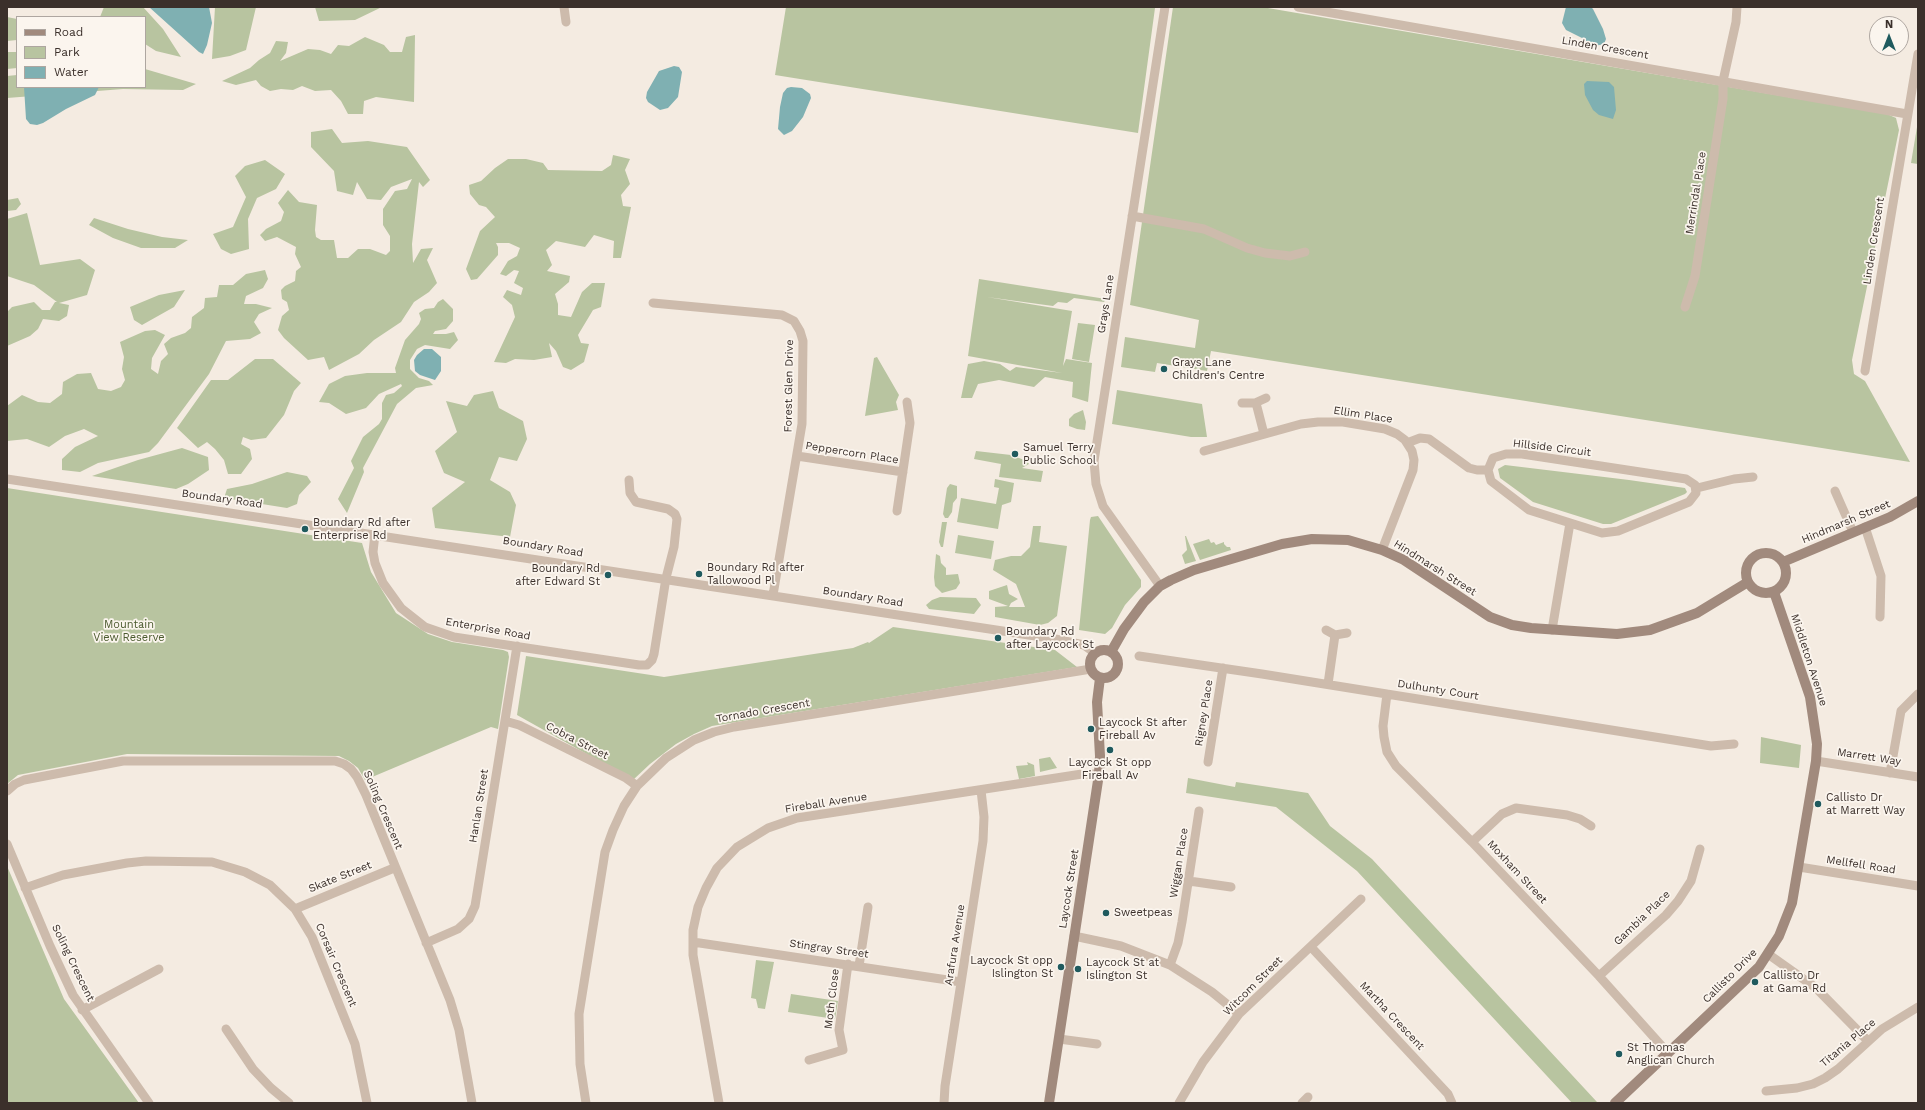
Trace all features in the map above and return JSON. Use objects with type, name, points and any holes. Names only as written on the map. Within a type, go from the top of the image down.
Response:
[{"type":"street","points":[[564,7],[566,22]]},
{"type":"street","name":"Grays Lane","points":[[1160,586],[1104,506],[1099,495],[1094,473],[1095,449],[1165,7]]},
{"type":"street","name":"Linden Crescent","points":[[1298,7],[1907,114]]},
{"type":"street","name":"Merrindal Place","points":[[1684,307],[1695,276],[1723,99],[1723,81],[1736,22],[1737,7]]},
{"type":"street","name":"Linden Crescent","points":[[1865,371],[1918,54]]},
{"type":"street","points":[[1132,216],[1204,229],[1247,248],[1265,253],[1290,256],[1305,252]]},
{"type":"street","name":"Forest Glen Drive","points":[[653,303],[777,314],[787,316],[794,321],[800,330],[803,341],[802,424],[773,595]]},
{"type":"street","points":[[1242,403],[1256,403],[1266,398]]},
{"type":"street","name":"Peppercorn Place","points":[[897,511],[910,420],[907,402]]},
{"type":"street","points":[[1256,403],[1264,434]]},
{"type":"street","name":"Ellim Place","points":[[1204,450],[1301,424],[1333,422],[1391,431],[1401,436],[1407,443]]},
{"type":"street","points":[[1382,550],[1413,470],[1414,460],[1407,443],[1420,438],[1429,439],[1469,468],[1488,470],[1490,481],[1521,505],[1533,511],[1602,533],[1618,531],[1689,502],[1695,496],[1697,488],[1734,479],[1753,477]]},
{"type":"street","name":"Hillside Circuit","points":[[1488,470],[1490,462],[1496,456],[1506,454],[1522,454],[1686,479],[1694,482],[1697,488]]},
{"type":"street","name":"Peppercorn Place","points":[[797,456],[903,472]]},
{"type":"street","name":"Boundary Road","points":[[7,479],[1066,640],[1084,645],[1095,653]]},
{"type":"street","points":[[629,480],[630,493],[636,502],[668,509],[676,517],[678,524],[666,578]]},
{"type":"street","points":[[1835,491],[1853,532]]},
{"type":"street","name":"Hindmarsh Street","points":[[1782,562],[1897,514],[1918,501]]},
{"type":"street","points":[[1552,630],[1570,523]]},
{"type":"street","points":[[1865,527],[1881,576],[1880,617]]},
{"type":"street","name":"Enterprise Road","points":[[374,534],[373,552],[380,577],[396,602],[412,618],[432,630],[454,637],[639,666],[647,665],[652,660],[654,654],[666,578]]},
{"type":"street","name":"Hindmarsh Street","points":[[1111,652],[1140,607],[1160,586],[1194,570],[1298,541],[1320,538],[1357,542],[1382,550],[1404,560],[1495,620],[1519,627],[1617,634],[1650,630],[1697,613],[1748,582]]},
{"type":"street","points":[[1772,554],[1782,562],[1786,575],[1784,582],[1774,592],[1768,593],[1756,591],[1748,582],[1747,569],[1749,563],[1759,555],[1772,554]]},
{"type":"street","name":"Middleton Avenue","points":[[1774,592],[1810,696],[1816,731],[1816,761]]},
{"type":"street","points":[[1326,630],[1335,635],[1347,633]]},
{"type":"street","points":[[1328,684],[1335,635]]},
{"type":"street","name":"Hanlan Street","points":[[426,943],[458,929],[469,919],[475,906],[517,646]]},
{"type":"street","points":[[1100,651],[1111,652],[1114,654],[1118,663],[1116,672],[1109,678],[1100,678],[1093,673],[1090,661],[1095,653],[1100,651]]},
{"type":"street","name":"Dulhunty Court","points":[[1139,656],[1177,661],[1196,666],[1223,668],[1328,684],[1711,746],[1734,744]]},
{"type":"street","name":"Rigney Place","points":[[1208,762],[1223,668]]},
{"type":"street","name":"Tornado Crescent","points":[[586,1103],[580,1064],[579,1014],[604,860],[613,830],[624,806],[637,786],[666,758],[694,740],[714,732],[742,726],[1091,669]]},
{"type":"street","name":"Laycock Street","points":[[1049,1103],[1099,774],[1100,756],[1096,702],[1100,678]]},
{"type":"street","name":"Moxham Street","points":[[1387,694],[1383,732],[1386,748],[1392,761],[1405,777],[1472,842],[1599,976],[1668,1053]]},
{"type":"street","points":[[1890,773],[1900,715],[1905,706],[1918,694]]},
{"type":"street","name":"Cobra Street","points":[[504,721],[519,725],[626,778],[637,786]]},
{"type":"street","name":"Soling Crescent","points":[[7,791],[15,784],[24,780],[123,761],[335,761],[351,769],[357,777],[456,1018],[472,1103]]},
{"type":"street","name":"Marrett Way","points":[[1816,761],[1918,777]]},
{"type":"street","name":"Callisto Drive","points":[[1615,1103],[1749,977],[1768,954],[1789,914],[1799,867],[1816,761]]},
{"type":"street","name":"Fireball Avenue","points":[[719,1103],[695,964],[693,942],[698,907],[711,878],[729,855],[744,842],[759,832],[776,824],[797,818],[1082,774],[1099,774]]},
{"type":"street","name":"Arafura Avenue","points":[[944,1103],[945,1086],[984,838],[984,817],[981,790]]},
{"type":"street","points":[[1472,842],[1502,814],[1516,808],[1567,814],[1580,819],[1591,826]]},
{"type":"street","name":"Wiggan Place","points":[[1170,965],[1178,943],[1199,811]]},
{"type":"street","name":"Soling Crescent","points":[[7,844],[50,946],[73,995],[82,1010],[149,1103]]},
{"type":"street","name":"Gambia Place","points":[[1599,976],[1676,904],[1691,881],[1700,849]]},
{"type":"street","name":"Corsair Crescent","points":[[25,888],[63,875],[127,863],[207,862],[229,866],[254,876],[278,892],[295,909],[312,937],[351,1032],[358,1054],[367,1103]]},
{"type":"street","name":"Mellfell Road","points":[[1799,867],[1918,886]]},
{"type":"street","name":"Skate Street","points":[[295,909],[394,868]]},
{"type":"street","points":[[1189,881],[1230,887]]},
{"type":"street","name":"Witcom Street","points":[[1179,1103],[1211,1050],[1239,1014],[1360,899]]},
{"type":"street","points":[[859,966],[868,907]]},
{"type":"street","points":[[1074,936],[1121,946],[1170,965],[1212,992],[1239,1014]]},
{"type":"street","name":"Stingray Street","points":[[693,942],[961,982]]},
{"type":"street","name":"Martha Crescent","points":[[1311,947],[1448,1094],[1452,1103]]},
{"type":"street","points":[[1768,954],[1795,971],[1820,992],[1868,1041]]},
{"type":"street","name":"Moth Close","points":[[809,1060],[843,1050],[839,1036],[839,1023],[848,964]]},
{"type":"street","points":[[82,1010],[159,969]]},
{"type":"street","name":"Titania Place","points":[[1766,1092],[1796,1088],[1819,1081],[1838,1069],[1868,1041],[1918,1007]]},
{"type":"street","points":[[226,1028],[253,1069],[271,1088],[289,1103]]},
{"type":"street","points":[[1059,1039],[1097,1044]]},
{"type":"green space","points":[[104,7],[143,7],[163,29],[181,57],[156,51],[146,45],[146,16],[100,16]]},
{"type":"green space","points":[[215,7],[256,7],[246,50],[230,56],[212,59]]},
{"type":"green space","points":[[315,7],[382,7],[355,20],[319,21]]},
{"type":"green space","points":[[786,7],[1155,8],[1138,133],[775,75]]},
{"type":"green space","points":[[1173,7],[1262,7],[1887,114],[1896,118],[1899,130],[1852,360],[1854,374],[1865,381],[1910,462],[1211,351],[1207,371],[1157,363],[1155,372],[1121,367],[1125,337],[1195,348],[1199,320],[1130,305]]},
{"type":"green space","points":[[7,17],[16,19],[16,40],[7,41]]},
{"type":"green space","points":[[415,35],[414,102],[376,97],[364,101],[363,114],[348,114],[341,101],[331,90],[315,91],[302,86],[293,90],[281,89],[270,91],[261,86],[256,80],[236,85],[222,81],[250,68],[270,53],[276,41],[288,42],[286,53],[280,61],[308,49],[320,50],[331,54],[338,45],[349,46],[365,37],[384,45],[390,52],[402,52],[406,37]]},
{"type":"green space","points":[[7,52],[16,52],[16,68],[7,69]]},
{"type":"green space","points":[[146,69],[196,84],[183,90],[123,89],[7,98],[7,76],[16,75],[16,88],[146,88]]},
{"type":"green space","points":[[1918,121],[1918,164],[1911,163]]},
{"type":"green space","points":[[332,129],[342,143],[368,141],[407,147],[430,180],[423,187],[419,182],[412,244],[413,263],[421,249],[433,248],[427,260],[437,283],[429,292],[414,302],[401,322],[374,340],[359,354],[329,370],[324,357],[308,360],[284,338],[278,330],[282,316],[289,310],[287,302],[282,299],[281,290],[285,286],[295,281],[296,271],[301,267],[295,254],[296,247],[277,237],[265,241],[260,235],[266,229],[281,221],[284,212],[278,203],[288,190],[299,202],[317,205],[315,230],[316,237],[321,240],[334,240],[337,258],[348,258],[358,249],[370,249],[386,255],[390,251],[390,236],[383,225],[383,209],[395,191],[407,189],[412,179],[391,187],[381,200],[367,199],[357,182],[353,195],[337,191],[334,171],[311,147],[311,132]]},
{"type":"green space","points":[[613,155],[630,159],[625,170],[630,184],[621,195],[623,206],[631,207],[621,258],[613,258],[614,241],[594,235],[585,247],[556,241],[546,250],[552,265],[547,271],[570,276],[569,282],[555,294],[558,304],[558,315],[571,317],[582,292],[592,283],[605,283],[601,307],[593,310],[578,335],[581,343],[589,344],[584,362],[571,370],[563,367],[556,351],[549,343],[552,357],[534,360],[515,359],[506,363],[494,362],[515,317],[512,305],[503,297],[507,290],[521,295],[523,288],[514,283],[519,271],[514,270],[506,276],[500,274],[508,261],[517,256],[520,248],[509,243],[496,243],[498,247],[498,255],[477,279],[471,280],[466,269],[480,231],[495,217],[486,207],[479,205],[470,194],[469,185],[481,181],[495,168],[508,159],[526,159],[543,163],[548,170],[602,171],[611,165]]},
{"type":"green space","points":[[265,160],[285,174],[276,189],[257,198],[248,219],[249,249],[231,254],[221,249],[213,234],[233,227],[246,197],[235,176],[245,166]]},
{"type":"green space","points":[[18,198],[21,204],[16,210],[7,211],[7,200]]},
{"type":"green space","points":[[27,213],[40,265],[80,259],[95,270],[87,295],[59,303],[69,305],[67,316],[59,321],[43,319],[38,329],[30,336],[7,346],[7,312],[12,307],[34,302],[42,310],[50,310],[55,302],[57,302],[34,285],[7,276],[7,219]]},
{"type":"green space","points":[[94,218],[128,229],[162,237],[188,240],[175,248],[141,248],[113,238],[89,225]]},
{"type":"green space","points":[[265,270],[268,279],[263,288],[246,296],[244,304],[256,304],[272,308],[259,314],[254,322],[261,333],[250,339],[226,341],[209,374],[158,443],[149,452],[98,463],[80,472],[62,470],[62,459],[75,447],[98,436],[84,429],[65,436],[49,447],[27,439],[7,441],[7,406],[22,395],[38,402],[50,403],[62,394],[63,382],[77,374],[91,373],[98,389],[111,391],[121,387],[125,380],[122,369],[124,357],[120,342],[145,331],[155,330],[165,335],[152,358],[151,369],[158,374],[161,361],[168,354],[164,344],[171,338],[185,333],[191,328],[192,317],[204,308],[205,298],[217,297],[219,285],[233,285],[246,274]]},
{"type":"green space","points":[[979,279],[1106,299],[1104,302],[1074,298],[1067,303],[1058,302],[1053,306],[987,297],[1072,311],[1063,366],[1066,359],[1092,363],[1088,402],[1072,397],[1073,382],[1045,377],[1034,387],[999,380],[978,384],[972,398],[961,398],[968,364],[984,361],[1000,364],[1010,371],[1016,367],[1062,373],[968,356]]},
{"type":"green space","points":[[185,290],[174,307],[142,325],[134,320],[130,307],[159,295]]},
{"type":"green space","points":[[443,299],[453,309],[453,321],[446,329],[435,331],[433,334],[446,334],[454,332],[458,340],[450,349],[425,345],[417,349],[410,360],[410,369],[419,378],[429,381],[433,385],[416,388],[397,404],[363,468],[364,472],[347,513],[338,499],[354,468],[351,461],[363,437],[379,424],[382,419],[382,403],[386,395],[394,393],[402,386],[401,384],[379,394],[366,408],[346,414],[329,403],[319,402],[329,384],[345,376],[367,373],[396,373],[395,368],[405,340],[419,324],[421,319],[419,313],[425,309],[434,308],[438,302]]},
{"type":"green space","points":[[1078,323],[1095,325],[1089,362],[1072,359]]},
{"type":"green space","points":[[877,357],[899,395],[896,402],[898,410],[865,416],[874,358]]},
{"type":"green space","points":[[255,359],[273,359],[301,383],[294,391],[284,415],[266,438],[251,440],[243,437],[241,444],[250,449],[252,459],[241,474],[228,474],[224,460],[215,449],[207,442],[198,448],[177,428],[211,380],[228,380]]},
{"type":"green space","points":[[1117,390],[1202,404],[1207,437],[1191,437],[1112,424]]},
{"type":"green space","points":[[493,391],[499,408],[523,421],[527,439],[517,461],[499,457],[490,480],[510,492],[516,505],[510,537],[435,528],[432,508],[465,482],[444,473],[435,451],[457,432],[446,401],[467,406],[474,395]]},
{"type":"green space","points":[[1083,410],[1086,422],[1085,430],[1069,426],[1069,419],[1074,414]]},
{"type":"green space","points":[[182,448],[208,457],[209,470],[188,484],[176,489],[92,476],[138,460]]},
{"type":"green space","points":[[976,451],[1011,455],[1027,461],[1029,464],[1022,468],[1043,471],[1041,482],[999,477],[1001,464],[974,459]]},
{"type":"green space","points":[[1505,465],[1685,488],[1687,492],[1611,524],[1603,524],[1533,502],[1500,478],[1498,469]]},
{"type":"green space","points":[[287,472],[307,476],[311,482],[299,495],[297,504],[287,508],[224,498],[227,489],[252,484]]},
{"type":"green space","points":[[995,479],[1014,483],[1011,502],[1002,505],[998,529],[957,522],[961,498],[996,504],[999,488],[994,487]]},
{"type":"green space","points":[[950,484],[957,486],[957,498],[953,503],[952,512],[948,518],[945,518],[943,514],[947,488]]},
{"type":"green space","name":"Mountain View Reserve","points":[[7,488],[362,543],[371,572],[396,613],[428,634],[452,642],[508,652],[509,657],[498,729],[491,727],[365,780],[358,768],[339,756],[127,754],[18,775],[7,784]]},
{"type":"green space","points":[[1098,516],[1141,580],[1141,587],[1125,605],[1112,628],[1105,634],[1079,630],[1090,520],[1091,517]]},
{"type":"green space","points":[[942,522],[947,522],[943,547],[941,547],[939,542]]},
{"type":"green space","points":[[1033,526],[1041,526],[1039,542],[1067,546],[1057,616],[1048,623],[1040,625],[995,617],[995,607],[1008,606],[989,599],[989,591],[1007,585],[1009,594],[1018,599],[1011,603],[1009,607],[1025,607],[1016,584],[993,570],[995,560],[1011,556],[1021,556],[1030,547]]},
{"type":"green space","points":[[958,535],[994,541],[991,559],[955,553]]},
{"type":"green space","points":[[1185,536],[1196,561],[1185,564],[1182,555],[1187,550]]},
{"type":"green space","points":[[1209,539],[1211,543],[1214,542],[1216,545],[1224,542],[1224,544],[1227,547],[1230,547],[1231,550],[1200,560],[1193,544]]},
{"type":"green space","points":[[936,554],[940,556],[941,563],[946,568],[946,575],[958,574],[960,583],[956,589],[942,593],[935,586],[934,577]]},
{"type":"green space","points":[[940,597],[976,598],[981,605],[974,614],[929,609],[926,605],[932,600]]},
{"type":"green space","points":[[893,627],[1055,650],[1077,667],[712,726],[676,744],[650,764],[633,780],[517,715],[526,656],[664,677],[853,648],[868,642],[869,643]]},
{"type":"green space","points":[[1761,737],[1801,745],[1799,768],[1760,763]]},
{"type":"green space","points":[[1050,757],[1057,768],[1040,772],[1039,759]]},
{"type":"green space","points":[[1027,762],[1034,765],[1035,776],[1019,779],[1016,766],[1028,765]]},
{"type":"green space","points":[[1188,778],[1235,787],[1236,782],[1308,793],[1330,826],[1372,859],[1597,1102],[1572,1103],[1357,871],[1276,807],[1186,793]]},
{"type":"green space","points":[[7,866],[64,999],[139,1103],[7,1103]]},
{"type":"green space","points":[[756,960],[774,962],[765,1009],[758,1008],[756,999],[751,998]]},
{"type":"green space","points":[[791,994],[838,1001],[835,1019],[788,1012]]},
{"type":"water","points":[[149,7],[209,7],[212,23],[207,45],[203,54],[199,52]]},
{"type":"water","points":[[1566,7],[1591,7],[1603,29],[1606,39],[1604,44],[1595,46],[1589,45],[1584,43],[1582,38],[1566,30],[1562,23]]},
{"type":"water","points":[[674,66],[679,67],[682,72],[678,97],[668,108],[660,110],[648,102],[646,98],[647,92],[659,71]]},
{"type":"water","points":[[1587,81],[1609,82],[1614,87],[1616,110],[1613,119],[1599,115],[1593,110],[1585,95],[1584,84]]},
{"type":"water","points":[[24,88],[98,88],[95,95],[66,109],[43,123],[37,125],[30,124],[26,119]]},
{"type":"water","points":[[787,88],[802,88],[810,94],[811,98],[803,117],[792,131],[784,135],[778,129],[780,107],[783,93]]},
{"type":"water","points":[[424,349],[432,349],[441,357],[441,371],[435,380],[420,375],[415,371],[414,360]]},
{"type":"place","name":"Grays Lane Children's Centre","points":[[1164,369]]},
{"type":"place","name":"Samuel Terry Public School","points":[[1015,454]]},
{"type":"place","name":"Boundary Rd after Enterprise Rd","points":[[305,529]]},
{"type":"place","name":"Boundary Rd after Tallowood Pl","points":[[699,574]]},
{"type":"place","name":"Boundary Rd after Edward St","points":[[608,575]]},
{"type":"place","name":"Boundary Rd after Laycock St","points":[[998,638]]},
{"type":"place","name":"Laycock St after Fireball Av","points":[[1091,729]]},
{"type":"place","name":"Laycock St opp Fireball Av","points":[[1110,750]]},
{"type":"place","name":"Callisto Dr at Marrett Way","points":[[1818,804]]},
{"type":"place","name":"Sweetpeas","points":[[1106,913]]},
{"type":"place","name":"Laycock St opp Islington St","points":[[1061,967]]},
{"type":"place","name":"Laycock St at Islington St","points":[[1078,969]]},
{"type":"place","name":"Callisto Dr at Gama Rd","points":[[1755,982]]},
{"type":"place","name":"St Thomas Anglican Church","points":[[1619,1054]]}]
